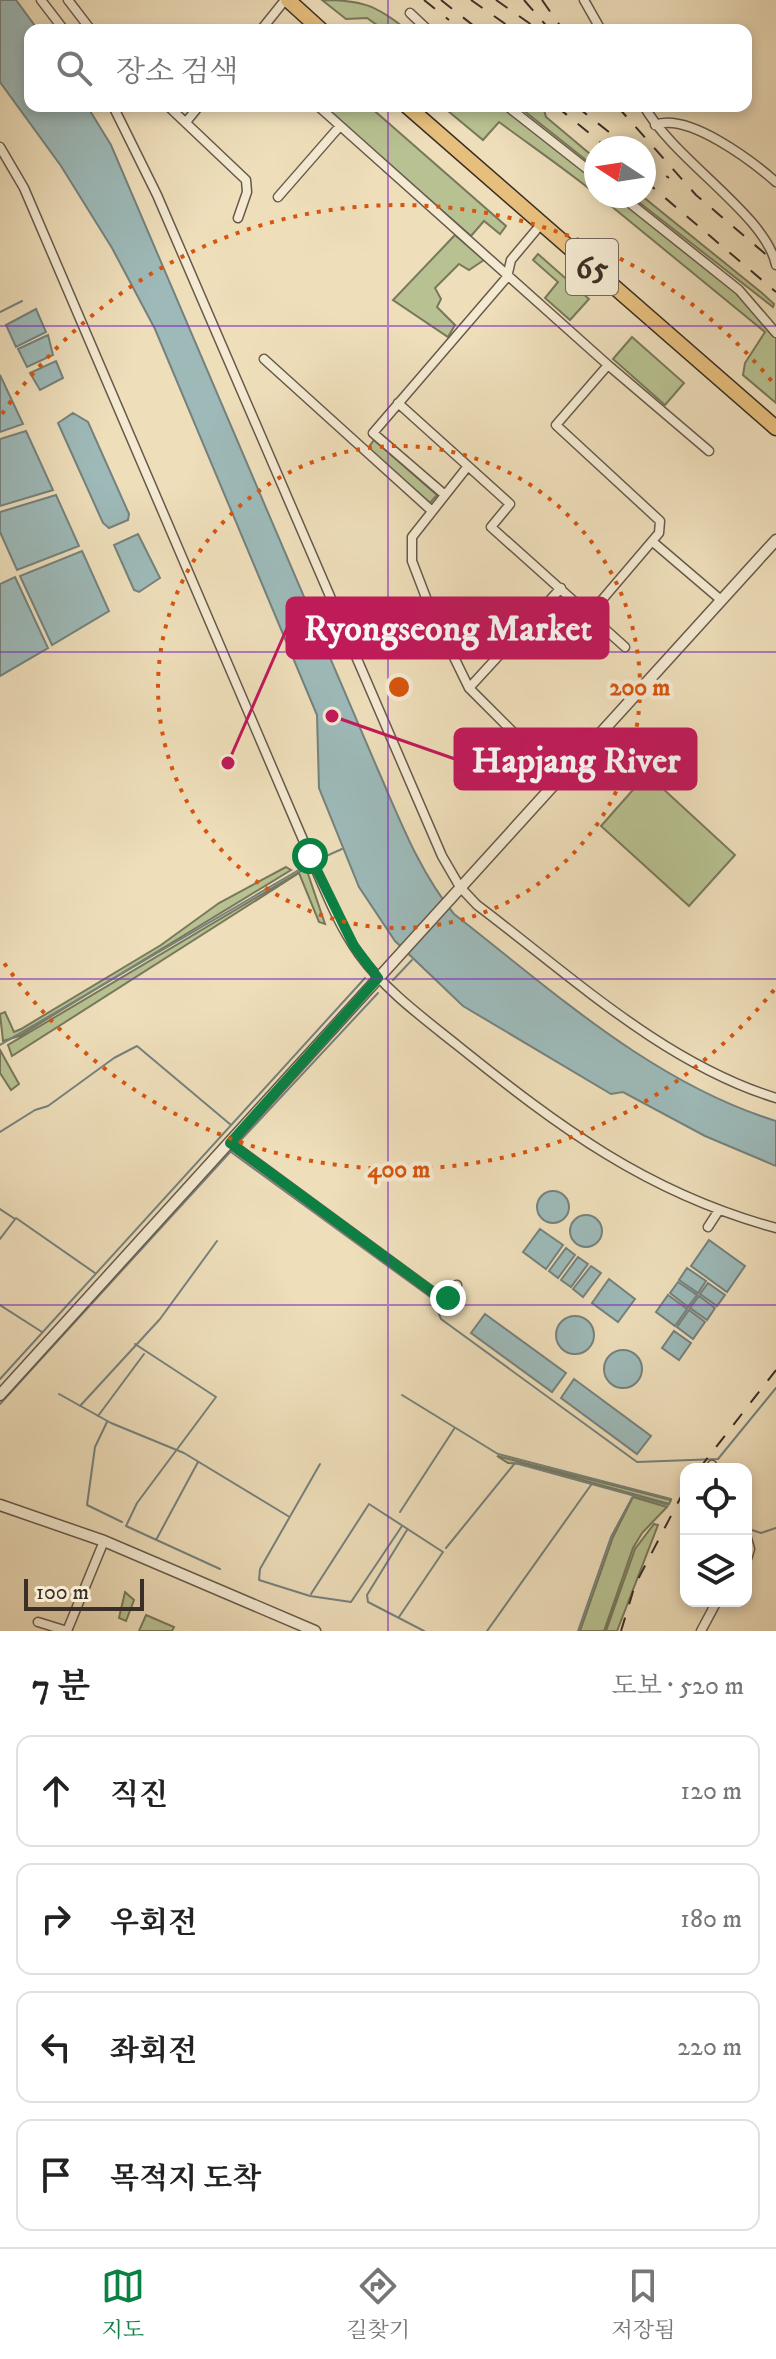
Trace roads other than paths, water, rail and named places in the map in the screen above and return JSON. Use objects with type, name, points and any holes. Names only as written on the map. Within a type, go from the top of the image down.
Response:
[{"type":"main road","points":[[286,0],[314,24]]},
{"type":"main road","name":"65","points":[[414,112],[776,428]]},
{"type":"street","points":[[41,0],[59,24]]},
{"type":"street","points":[[68,0],[86,24]]},
{"type":"street","points":[[266,24],[286,0]]},
{"type":"street","points":[[584,0],[598,24]]},
{"type":"street","points":[[410,13],[422,24]]},
{"type":"street","points":[[116,112],[157,195],[458,890],[692,1063],[732,1084],[776,1098]]},
{"type":"street","points":[[175,112],[246,180],[247,192],[238,218]]},
{"type":"street","points":[[186,122],[194,112]]},
{"type":"street","points":[[325,112],[507,277],[709,451]]},
{"type":"street","points":[[515,112],[584,167]]},
{"type":"street","points":[[647,112],[677,151],[764,235],[776,265]]},
{"type":"street","points":[[655,125],[672,123],[726,144],[776,182]]},
{"type":"street","points":[[278,197],[340,126]]},
{"type":"street","points":[[0,147],[24,188],[310,856],[354,946],[378,978],[489,1070],[610,1157],[666,1190],[776,1228]]},
{"type":"street","points":[[636,208],[739,290],[776,333]]},
{"type":"street","points":[[361,446],[507,277],[511,260],[542,223]]},
{"type":"street","points":[[264,359],[432,511]]},
{"type":"street","points":[[590,614],[653,542],[659,533],[660,521],[556,425],[608,365]]},
{"type":"street","points":[[398,403],[510,504],[491,527],[625,647]]},
{"type":"street","points":[[373,433],[445,495]]},
{"type":"street","points":[[468,466],[412,537],[412,561],[430,608],[469,688],[560,779]]},
{"type":"street","points":[[0,1395],[776,540]]},
{"type":"street","points":[[653,542],[721,600]]},
{"type":"street","points":[[469,688],[561,588]]},
{"type":"street","points":[[230,1143],[441,1298],[448,1298],[457,1285]]},
{"type":"street","points":[[708,1227],[719,1210]]},
{"type":"street","points":[[0,1505],[104,1541],[315,1631]]},
{"type":"street","points":[[38,1622],[67,1631],[104,1541]]},
{"type":"street","points":[[701,1631],[714,1607]]},
{"type":"water","points":[[0,0],[16,0],[34,24],[24,24],[24,112],[91,112],[111,145],[394,808],[420,863],[442,898],[454,914],[567,1004],[646,1059],[688,1084],[776,1121],[776,1166],[705,1136],[623,1092],[611,1094],[463,1006],[395,941],[359,887],[319,788],[317,715],[155,329],[112,248],[61,166],[0,82]]},
{"type":"water","points":[[36,309],[46,332],[16,347],[6,325]]},
{"type":"water","points":[[48,335],[53,355],[27,367],[18,349]]},
{"type":"water","points":[[56,361],[63,378],[40,390],[30,373]]},
{"type":"water","points":[[0,375],[23,424],[0,432]]},
{"type":"water","points":[[73,413],[88,422],[129,514],[128,520],[109,528],[103,523],[58,423]]},
{"type":"water","points":[[26,431],[53,490],[0,506],[0,439]]},
{"type":"water","points":[[56,495],[79,546],[17,570],[0,532],[0,512]]},
{"type":"water","points":[[138,534],[160,578],[139,592],[134,590],[114,545]]},
{"type":"water","points":[[82,551],[109,611],[52,645],[20,576]]},
{"type":"water","points":[[15,577],[48,648],[0,676],[0,584]]},
{"type":"water","points":[[553,1191],[564,1196],[569,1207],[564,1218],[553,1223],[542,1218],[537,1207],[542,1196]]},
{"type":"water","points":[[586,1215],[597,1220],[602,1231],[597,1242],[586,1247],[575,1242],[570,1231],[575,1220]]},
{"type":"water","points":[[540,1229],[563,1245],[546,1269],[523,1252]]},
{"type":"water","points":[[709,1240],[745,1266],[727,1292],[691,1266]]},
{"type":"water","points":[[566,1248],[575,1255],[558,1278],[549,1271]]},
{"type":"water","points":[[578,1257],[588,1264],[571,1287],[561,1280]]},
{"type":"water","points":[[591,1266],[601,1273],[583,1297],[573,1289]]},
{"type":"water","points":[[687,1268],[706,1281],[698,1293],[679,1280]]},
{"type":"water","points":[[609,1279],[635,1299],[618,1322],[592,1303]]},
{"type":"water","points":[[678,1282],[697,1295],[688,1307],[670,1293]]},
{"type":"water","points":[[708,1283],[725,1295],[717,1306],[700,1294]]},
{"type":"water","points":[[668,1295],[687,1309],[675,1326],[656,1312]]},
{"type":"water","points":[[699,1296],[715,1308],[707,1320],[690,1308]]},
{"type":"water","points":[[689,1310],[705,1322],[693,1339],[677,1327]]},
{"type":"water","points":[[485,1314],[566,1373],[552,1392],[471,1333]]},
{"type":"water","points":[[575,1316],[588,1322],[594,1335],[588,1348],[575,1354],[562,1348],[556,1335],[562,1322]]},
{"type":"water","points":[[674,1331],[691,1343],[679,1360],[662,1348]]},
{"type":"water","points":[[623,1350],[636,1356],[642,1369],[636,1382],[623,1388],[610,1382],[604,1369],[610,1356]]},
{"type":"water","points":[[574,1379],[651,1436],[637,1454],[561,1398]]},
{"type":"waterway","points":[[0,312],[22,301]]},
{"type":"waterway","points":[[315,861],[342,849]]},
{"type":"waterway","points":[[0,1045],[309,864]]},
{"type":"waterway","points":[[393,980],[412,960]]},
{"type":"waterway","points":[[0,1379],[365,978]]},
{"type":"waterway","points":[[239,1142],[378,993]]},
{"type":"waterway","points":[[0,1132],[35,1110],[48,1106],[114,1058],[137,1046],[231,1125]]},
{"type":"waterway","points":[[0,1404],[232,1150]]},
{"type":"waterway","points":[[231,1152],[433,1299],[441,1319],[637,1462],[718,1459],[776,1388]]},
{"type":"waterway","points":[[0,1209],[15,1219]]},
{"type":"waterway","points":[[0,1239],[16,1218],[95,1273]]},
{"type":"waterway","points":[[80,1406],[160,1319],[217,1241]]},
{"type":"waterway","points":[[0,1305],[42,1332]]},
{"type":"waterway","points":[[135,1344],[216,1397],[137,1503],[126,1526],[220,1569]]},
{"type":"waterway","points":[[98,1416],[144,1354]]},
{"type":"waterway","points":[[59,1394],[111,1423],[184,1453],[288,1516]]},
{"type":"waterway","points":[[402,1395],[498,1454],[671,1499]]},
{"type":"waterway","points":[[107,1422],[95,1447],[87,1505],[122,1522]]},
{"type":"waterway","points":[[400,1512],[454,1429]]},
{"type":"waterway","points":[[156,1540],[198,1462]]},
{"type":"waterway","points":[[446,1548],[515,1463],[668,1505]]},
{"type":"waterway","points":[[320,1464],[260,1569],[259,1580],[310,1596],[351,1602],[402,1526]]},
{"type":"waterway","points":[[487,1631],[591,1485]]},
{"type":"waterway","points":[[578,1631],[611,1537],[633,1496]]},
{"type":"waterway","points":[[311,1594],[369,1504],[443,1552]]},
{"type":"waterway","points":[[752,1530],[761,1533],[776,1528]]},
{"type":"waterway","points":[[407,1530],[367,1595],[368,1602],[424,1631]]},
{"type":"waterway","points":[[399,1617],[443,1552]]},
{"type":"railway","points":[[424,0],[449,20]]},
{"type":"railway","points":[[441,0],[471,24]]},
{"type":"railway","points":[[471,0],[505,24]]},
{"type":"railway","points":[[496,0],[530,24]]},
{"type":"railway","points":[[524,0],[545,24]]},
{"type":"railway","points":[[542,0],[559,24]]},
{"type":"railway","points":[[563,112],[593,136]]},
{"type":"railway","points":[[584,112],[614,136]]},
{"type":"railway","points":[[622,112],[696,195],[776,263]]},
{"type":"railway","points":[[656,168],[669,178]]},
{"type":"railway","points":[[656,190],[776,292]]},
{"type":"railway","points":[[704,1463],[776,1370]]},
{"type":"railway","points":[[621,1631],[635,1585],[680,1499]]},
{"type":"place","name":"Hapjang River","points":[[332,716]]},
{"type":"place","name":"Ryongseong Market","points":[[228,763]]}]
